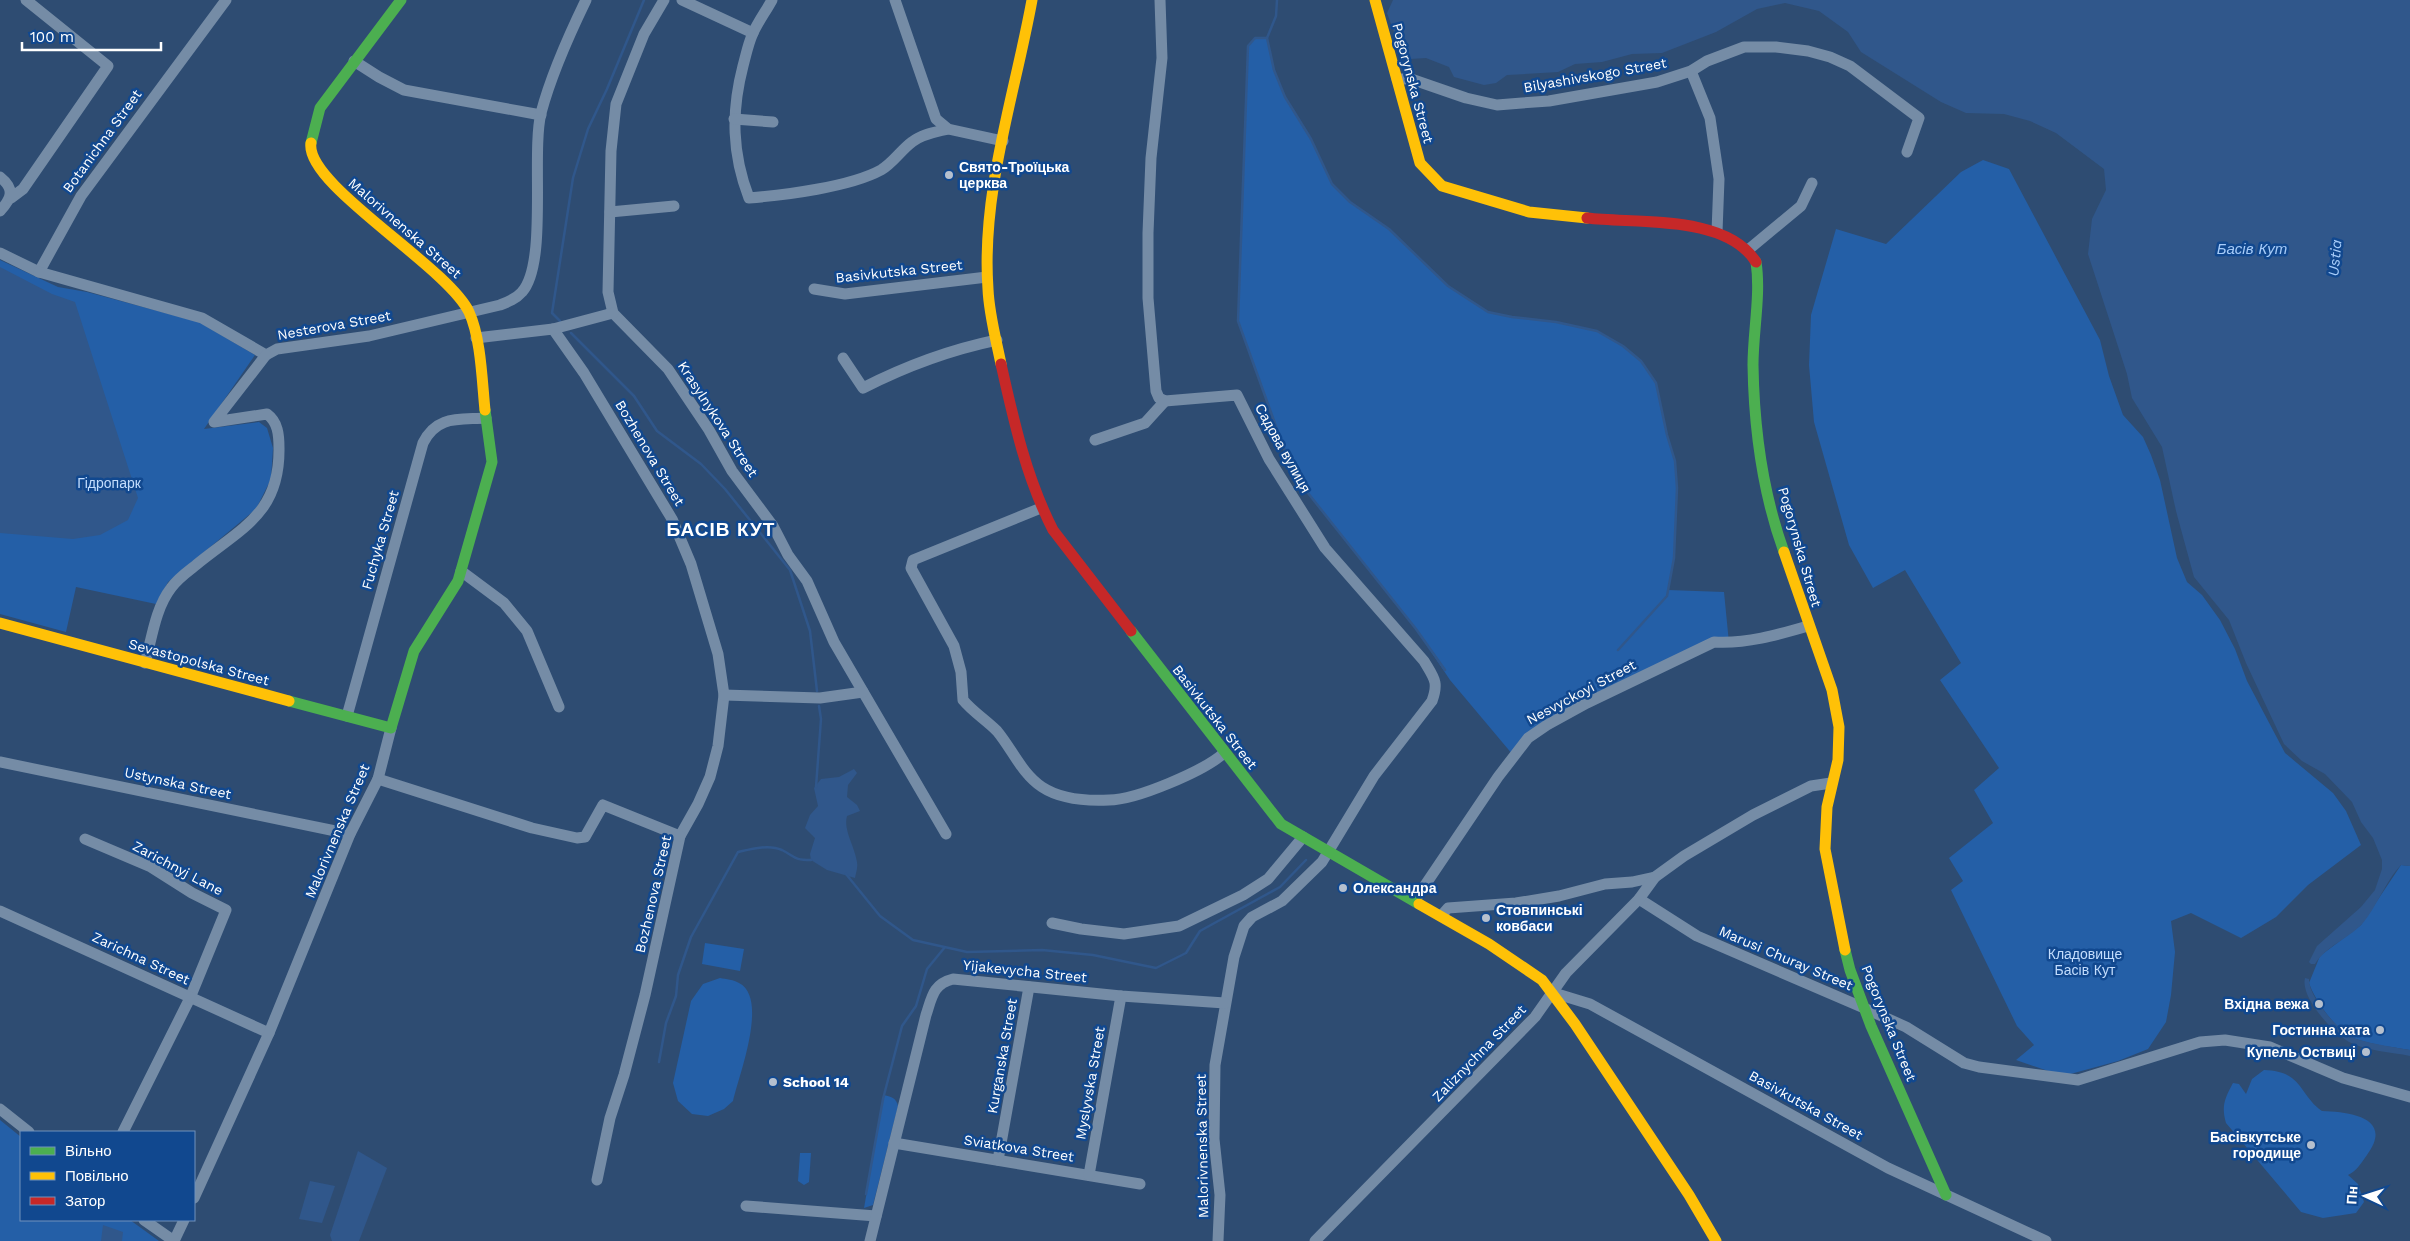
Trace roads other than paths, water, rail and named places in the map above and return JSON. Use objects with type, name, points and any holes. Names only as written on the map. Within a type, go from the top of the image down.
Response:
[{"type":"street","points":[[0,211],[11,198],[23,189],[108,66],[26,0]]},
{"type":"street","name":"Botanichna Street","points":[[39,272],[80,196],[226,0]]},
{"type":"street","name":"Malorivnenska Street","points":[[195,1196],[269,1033],[350,834],[378,779],[414,651],[458,581],[469,538],[489,478],[492,462],[476,338],[469,312],[444,279],[333,186],[316,164],[310,147],[313,129],[320,108],[401,0]]},
{"type":"street","points":[[469,312],[500,305],[514,299],[523,292],[531,278],[537,224],[541,115],[586,0]]},
{"type":"street","points":[[476,338],[553,329],[613,312],[608,292],[612,127],[616,104],[644,34],[664,0]]},
{"type":"street","points":[[682,0],[753,33]]},
{"type":"street","points":[[772,0],[753,33],[740,78],[734,119],[735,149],[749,198],[807,191],[862,177],[881,170],[912,142],[926,135],[948,129]]},
{"type":"street","points":[[895,0],[936,119],[948,129],[1003,141]]},
{"type":"street","name":"Basivkutska Street","points":[[1032,0],[993,196],[987,277],[997,340],[1017,438],[1032,489],[1041,508],[1070,554],[1281,824],[1441,916],[1535,975],[1554,993],[1689,1195],[1716,1241]]},
{"type":"street","points":[[1095,440],[1145,423],[1165,401],[1159,398],[1156,391],[1148,298],[1151,158],[1162,58],[1160,0]]},
{"type":"street","name":"Pogorynska Street","points":[[1375,0],[1398,79],[1412,141],[1420,163],[1442,186],[1529,212],[1611,221],[1667,223],[1717,232],[1748,250],[1756,263],[1758,282],[1754,320],[1753,366],[1758,433],[1768,498],[1781,545],[1808,626],[1826,671],[1836,708],[1839,728],[1838,760],[1832,783],[1826,826],[1828,871],[1850,970],[1864,1008],[1946,1195]]},
{"type":"street","name":"Bilyashivskogo Street","points":[[1398,79],[1411,79],[1466,98],[1497,105],[1550,101],[1657,82],[1691,71],[1707,61],[1744,47],[1792,48],[1830,57],[1850,66],[1919,118],[1907,152]]},
{"type":"street","points":[[354,61],[404,90],[541,115]]},
{"type":"street","points":[[1691,71],[1710,118],[1719,179],[1717,232]]},
{"type":"street","points":[[734,119],[774,122]]},
{"type":"street","points":[[0,177],[8,184],[11,198]]},
{"type":"street","points":[[1748,250],[1801,206],[1812,182]]},
{"type":"street","points":[[610,212],[674,206]]},
{"type":"street","points":[[0,253],[39,272]]},
{"type":"street","name":"Nesterova Street","points":[[39,272],[202,318],[266,354],[277,349],[369,336],[469,312]]},
{"type":"street","name":"Basivkutska Street","points":[[814,289],[845,294],[987,277]]},
{"type":"street","name":"Krasylnykova Street","points":[[613,312],[668,369],[709,430],[732,470],[772,526],[788,555],[807,581],[827,629],[946,834]]},
{"type":"street","name":"Bozhenova Street","points":[[553,329],[584,372],[672,519],[691,564],[718,654],[724,695],[718,746],[710,777],[698,804],[680,836],[645,995],[624,1075],[610,1118],[597,1180]]},
{"type":"street","points":[[843,358],[863,388],[913,364],[959,349],[997,340]]},
{"type":"street","points":[[145,663],[159,610],[171,586],[255,519],[269,499],[278,476],[279,455],[279,435],[272,417],[267,414],[214,422],[266,354]]},
{"type":"street","name":"Садова вулиця","points":[[1165,401],[1237,395],[1278,475],[1325,548],[1424,661],[1435,679],[1437,689],[1432,701],[1374,776],[1329,853]]},
{"type":"street","name":"Fuchyka Street","points":[[347,716],[423,443],[429,431],[442,422],[486,418]]},
{"type":"street","points":[[1041,508],[913,560],[911,568],[954,646],[961,672],[963,700],[998,733],[1033,780],[1043,788],[1067,797],[1109,800],[1125,798],[1184,777],[1216,760],[1224,753]]},
{"type":"street","points":[[461,571],[504,603],[527,631],[558,707]]},
{"type":"street","name":"Sevastopolska Street","points":[[0,623],[391,728]]},
{"type":"street","name":"Nesvyckoyi Street","points":[[1415,900],[1514,755],[1528,738],[1546,725],[1714,642],[1729,643],[1768,637],[1808,626]]},
{"type":"street","points":[[724,695],[820,698],[863,692]]},
{"type":"street","name":"Ustynska Street","points":[[0,762],[350,834]]},
{"type":"street","points":[[378,779],[532,828],[577,838],[585,837],[603,805],[680,836]]},
{"type":"street","name":"Zaliznychna Street","points":[[1315,1241],[1534,1018],[1554,993],[1566,973],[1638,899],[1655,877],[1684,856],[1753,815],[1811,786],[1832,783]]},
{"type":"street","points":[[1052,923],[1081,929],[1124,934],[1179,926],[1243,895],[1268,879],[1303,837]]},
{"type":"street","name":"Zarichnyj Lane","points":[[85,839],[150,867],[192,893],[226,910],[190,998]]},
{"type":"street","name":"Malorivnenska Street","points":[[1218,1241],[1220,1195],[1214,1139],[1214,1092],[1225,1003],[1234,957],[1244,926],[1252,917],[1290,894],[1329,853]]},
{"type":"street","name":"Zaliznychna Street","points":[[1441,916],[1448,908],[1516,903],[1560,896],[1605,884],[1632,882],[1655,877]]},
{"type":"street","name":"Marusi Churay Street","points":[[1638,899],[1697,936],[1906,1027],[1964,1063],[1979,1068],[2078,1080],[2200,1042],[2225,1040],[2270,1047],[2343,1078],[2410,1097]]},
{"type":"street","name":"Zarichna Street","points":[[0,911],[269,1033]]},
{"type":"street","name":"Yijakevycha Street","points":[[870,1241],[926,1015],[934,991],[942,982],[953,979],[1121,996],[1225,1003]]},
{"type":"street","name":"Kurganska Street","points":[[998,1160],[1029,987]]},
{"type":"street","name":"Basivkutska Street","points":[[1554,993],[1590,1004],[1888,1168],[2046,1241]]},
{"type":"street","name":"Myslyvska Street","points":[[1090,1175],[1121,996]]},
{"type":"street","points":[[124,1131],[190,998]]},
{"type":"street","points":[[0,1109],[28,1131]]},
{"type":"street","name":"Sviatkova Street","points":[[894,1143],[1140,1184]]},
{"type":"street","points":[[746,1206],[876,1216]]},
{"type":"street","points":[[145,1221],[174,1241],[184,1221]]},
{"type":"water","name":"Басів Кут","points":[[1393,0],[2410,0],[2410,866],[2401,865],[2396,871],[2362,924],[2325,952],[2315,964],[2309,962],[2317,946],[2361,907],[2375,890],[2382,869],[2382,860],[2373,838],[2361,822],[2352,802],[2325,774],[2302,761],[2284,744],[2246,663],[2229,620],[2194,577],[2176,511],[2162,447],[2132,398],[2127,374],[2088,254],[2092,219],[2106,190],[2104,169],[2056,133],[2030,121],[2004,114],[1966,113],[1941,102],[1861,52],[1848,32],[1819,11],[1785,3],[1757,9],[1716,32],[1662,53],[1632,54],[1602,62],[1575,64],[1558,72],[1507,75],[1496,83],[1484,85],[1454,77],[1449,67],[1426,58],[1410,59],[1401,51],[1387,13]]},
{"type":"water","points":[[0,267],[52,294],[75,302],[138,498],[128,520],[100,535],[73,539],[0,533]]},
{"type":"water","points":[[854,769],[857,773],[848,785],[847,797],[857,805],[860,811],[847,816],[846,821],[857,862],[855,878],[827,870],[811,860],[810,854],[815,838],[805,828],[810,815],[818,806],[814,788],[821,779],[839,777]]},
{"type":"water","points":[[2305,978],[2309,979],[2310,987],[2326,1014],[2342,1030],[2356,1039],[2410,1050],[2410,1056],[2363,1047],[2349,1042],[2342,1037],[2319,1014],[2308,995]]},
{"type":"water","points":[[358,1151],[387,1168],[359,1241],[332,1241],[330,1235]]},
{"type":"water","points":[[310,1181],[335,1186],[322,1223],[299,1219]]},
{"type":"water","points":[[103,1225],[123,1232],[122,1241],[101,1241]]},
{"type":"waterway","points":[[560,321],[552,313],[573,178],[588,129],[607,89],[644,0]]},
{"type":"waterway","points":[[1277,0],[1276,16],[1267,38],[1274,70],[1285,97],[1311,139],[1332,184],[1350,202],[1389,229],[1448,286],[1488,312],[1556,322],[1597,331],[1623,346],[1641,361],[1656,383],[1667,435],[1675,461],[1677,488],[1674,558],[1667,596],[1618,650]]},
{"type":"waterway","points":[[1267,38],[1255,38],[1248,46],[1238,321],[1291,468],[1300,483],[1416,629],[1445,670]]},
{"type":"waterway","points":[[571,333],[634,396],[657,431],[701,464],[725,489],[790,570],[810,631],[817,691]]},
{"type":"waterway","points":[[816,787],[821,719],[819,706]]},
{"type":"waterway","points":[[659,1062],[666,1023],[676,996],[678,975],[691,937],[738,852],[771,847],[782,850],[798,859],[811,860]]},
{"type":"waterway","points":[[846,874],[880,916],[913,940],[967,952],[1042,950],[1093,955],[1156,968],[1186,953],[1200,931],[1280,887],[1306,860]]},
{"type":"waterway","points":[[866,1194],[883,1099],[902,1026],[916,1006],[927,969],[945,947]]},
{"type":"place","name":"Свято-Троїцька церква","points":[[949,175]]},
{"type":"place","name":"Олександра","points":[[1343,888]]},
{"type":"place","name":"Стовпинські ковбаси","points":[[1486,918]]},
{"type":"place","name":"Вхідна вежа","points":[[2319,1004]]},
{"type":"place","name":"Гостинна хата","points":[[2380,1030]]},
{"type":"place","name":"Купель Оствиці","points":[[2366,1052]]},
{"type":"place","name":"School 14","points":[[773,1082]]},
{"type":"place","name":"Басівкутське городище","points":[[2311,1145]]},
{"type":"district","name":"БАСІВ КУТ","points":[[721,529]]},
{"type":"water label","name":"Ustia","points":[[2335,258]]},
{"type":"park label","name":"Гідропарк","points":[[109,483]]},
{"type":"park label","name":"Кладовище Басів Кут","points":[[2085,962]]}]
